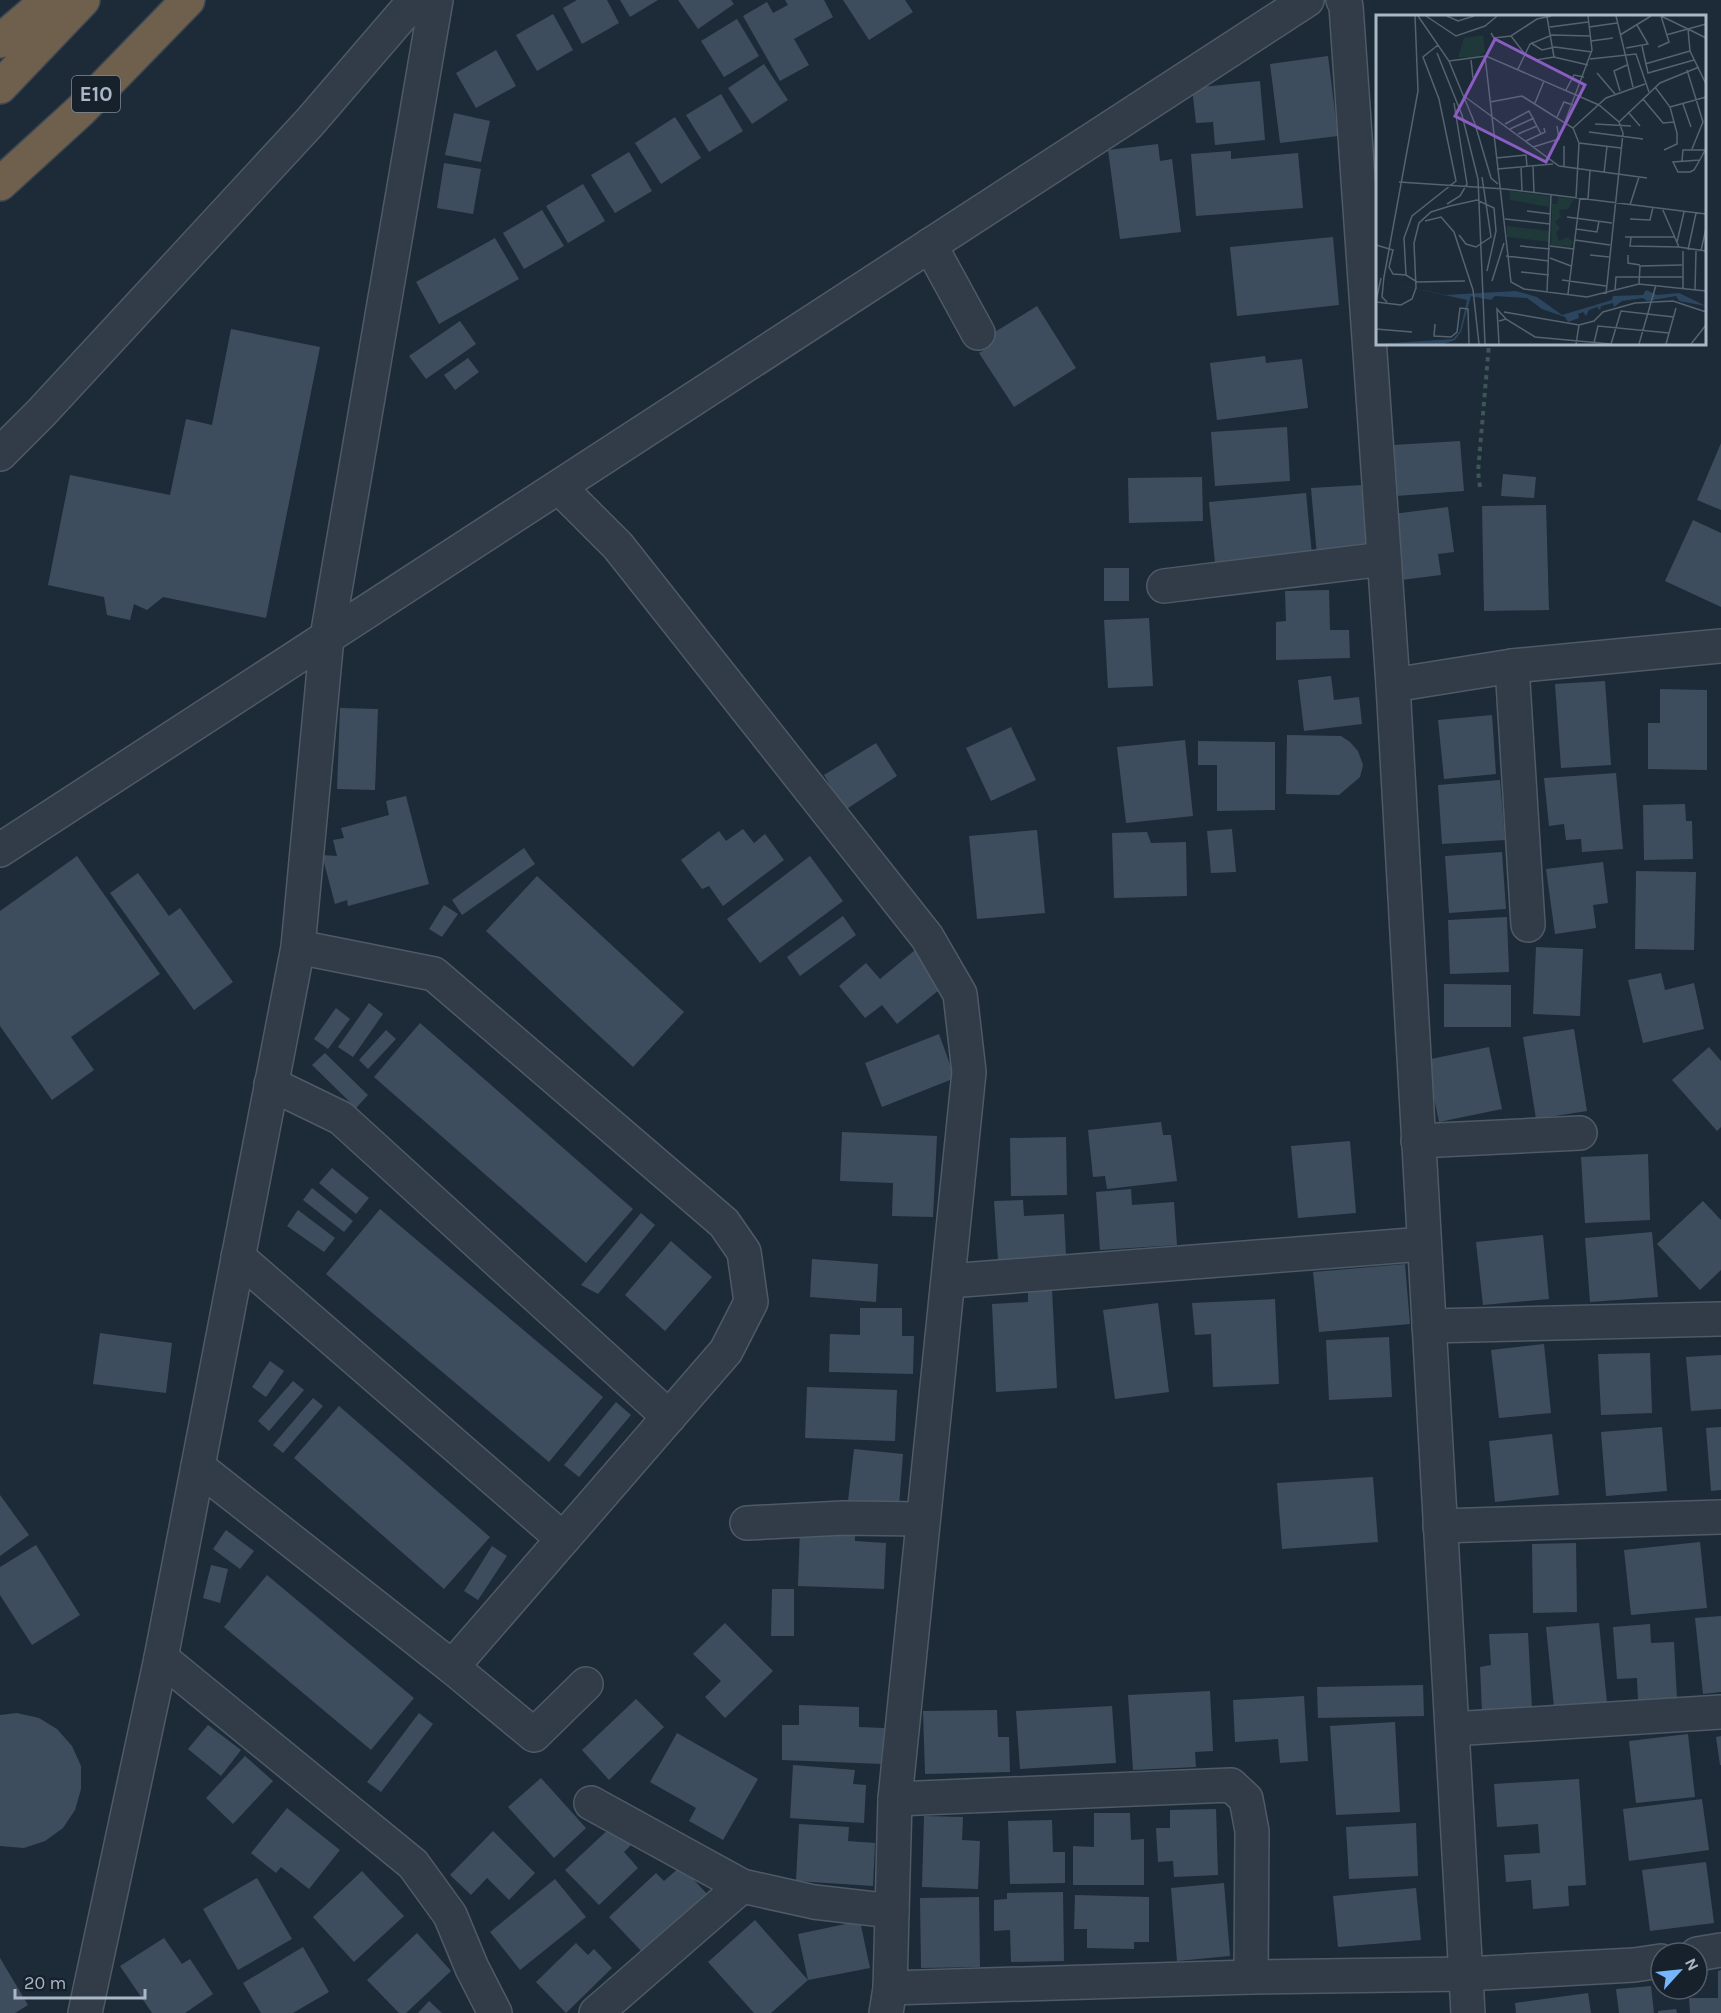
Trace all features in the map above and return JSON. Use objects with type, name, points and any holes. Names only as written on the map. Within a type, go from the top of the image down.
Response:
[{"type":"highway","points":[[0,41],[48,0]]},
{"type":"highway","points":[[0,87],[83,0]]},
{"type":"highway","name":"E10","points":[[0,184],[81,110],[188,0]]},
{"type":"highway","points":[[0,193],[81,110]]},
{"type":"street","points":[[0,453],[41,413],[310,122],[415,0]]},
{"type":"street","points":[[85,2013],[161,1658],[298,947],[327,637],[436,0]]},
{"type":"street","points":[[0,850],[1307,0]]},
{"type":"street","points":[[1343,0],[1346,6],[1393,685],[1468,2013]]},
{"type":"street","points":[[930,245],[978,333]]},
{"type":"street","points":[[559,487],[618,546],[927,937],[960,994],[969,1072],[895,1799],[888,2001],[1251,1977],[1466,1974],[1634,1965],[1649,1962]]},
{"type":"street","points":[[1164,586],[1384,560]]},
{"type":"street","points":[[1393,685],[1512,666],[1721,646]]},
{"type":"street","points":[[1512,666],[1528,925]]},
{"type":"street","points":[[298,947],[434,974],[724,1223],[744,1252],[750,1302],[726,1351],[452,1667]]},
{"type":"street","points":[[271,1084],[341,1118],[669,1417]]},
{"type":"street","points":[[1418,1141],[1580,1133]]},
{"type":"street","points":[[949,1281],[1424,1244]]},
{"type":"street","points":[[238,1257],[563,1539]]},
{"type":"street","points":[[1428,1326],[1720,1319]]},
{"type":"street","points":[[198,1467],[452,1667],[534,1735],[586,1684]]},
{"type":"street","points":[[1440,1526],[1721,1517]]},
{"type":"street","points":[[747,1523],[843,1518],[923,1519]]},
{"type":"street","points":[[161,1658],[413,1864],[450,1915],[472,1968],[495,2013]]},
{"type":"street","points":[[1452,1729],[1721,1712]]},
{"type":"street","points":[[895,1799],[1231,1785],[1246,1799],[1252,1831],[1251,1977]]},
{"type":"street","points":[[591,1803],[742,1886],[814,1902],[892,1911]]},
{"type":"street","points":[[596,2013],[742,1886]]},
{"type":"path","points":[[1480,488],[1478,471],[1489,345]]},
{"type":"building","points":[[577,0],[607,0],[619,23],[582,44],[563,8]]},
{"type":"building","points":[[620,0],[658,0],[630,17]]},
{"type":"building","points":[[678,0],[731,0],[734,4],[698,29]]},
{"type":"building","points":[[785,0],[824,0],[833,17],[794,39],[809,65],[780,81],[743,16],[767,2],[773,13],[788,5]]},
{"type":"building","points":[[843,0],[905,0],[913,12],[869,40]]},
{"type":"building","points":[[553,14],[573,50],[537,71],[516,35]]},
{"type":"building","points":[[737,19],[759,56],[724,77],[701,41]]},
{"type":"building","points":[[496,50],[516,86],[476,108],[456,73]]},
{"type":"building","points":[[1328,56],[1338,136],[1280,143],[1270,64]]},
{"type":"building","points":[[764,64],[788,100],[752,124],[728,88]]},
{"type":"building","points":[[1260,81],[1265,140],[1215,145],[1213,122],[1196,123],[1192,88]]},
{"type":"building","points":[[721,94],[743,131],[709,152],[686,115]]},
{"type":"building","points":[[454,113],[490,121],[481,162],[445,155]]},
{"type":"building","points":[[675,117],[701,158],[661,184],[635,143]]},
{"type":"building","points":[[1158,144],[1160,161],[1172,159],[1181,232],[1120,239],[1108,150]]},
{"type":"building","points":[[1231,151],[1231,159],[1298,153],[1303,208],[1196,216],[1191,154]]},
{"type":"building","points":[[629,152],[652,191],[615,213],[591,175]]},
{"type":"building","points":[[444,163],[481,169],[473,214],[437,208]]},
{"type":"building","points":[[583,184],[605,221],[568,243],[546,206]]},
{"type":"building","points":[[542,210],[564,246],[524,269],[503,233]]},
{"type":"building","points":[[1333,237],[1339,305],[1237,316],[1230,247]]},
{"type":"building","points":[[495,238],[519,279],[439,324],[416,282]]},
{"type":"building","points":[[1037,306],[1076,368],[1014,407],[979,353],[989,347],[985,338]]},
{"type":"building","points":[[460,321],[476,344],[426,379],[409,356]]},
{"type":"building","points":[[231,329],[320,347],[266,618],[163,597],[147,610],[134,604],[130,620],[107,615],[104,597],[48,585],[70,475],[170,495],[186,419],[212,425]]},
{"type":"building","points":[[1265,356],[1266,363],[1302,359],[1308,408],[1217,420],[1210,363]]},
{"type":"building","points":[[468,358],[479,372],[455,390],[444,375]]},
{"type":"building","points":[[1287,427],[1290,481],[1215,486],[1211,432]]},
{"type":"building","points":[[1460,441],[1464,491],[1396,496],[1393,445]]},
{"type":"building","points":[[1721,443],[1721,510],[1697,500]]},
{"type":"building","points":[[1503,474],[1536,477],[1534,498],[1501,496]]},
{"type":"building","points":[[1202,477],[1203,521],[1129,523],[1128,478]]},
{"type":"building","points":[[1363,485],[1367,542],[1354,554],[1317,556],[1311,488]]},
{"type":"building","points":[[1306,493],[1312,555],[1215,563],[1209,502]]},
{"type":"building","points":[[1546,505],[1549,610],[1484,611],[1482,506]]},
{"type":"building","points":[[1448,507],[1454,552],[1438,554],[1441,575],[1401,580],[1393,514]]},
{"type":"building","points":[[1693,520],[1721,533],[1721,607],[1665,581]]},
{"type":"building","points":[[1104,568],[1129,568],[1129,601],[1104,601]]},
{"type":"building","points":[[1329,590],[1330,630],[1349,630],[1350,658],[1276,660],[1276,622],[1286,621],[1285,591]]},
{"type":"building","points":[[1149,618],[1153,686],[1108,688],[1104,620]]},
{"type":"building","points":[[1331,676],[1334,700],[1359,697],[1362,724],[1304,731],[1298,680]]},
{"type":"building","points":[[1605,681],[1611,765],[1561,768],[1555,684]]},
{"type":"building","points":[[1660,689],[1707,690],[1707,770],[1648,769],[1648,723],[1660,723]]},
{"type":"building","points":[[340,708],[378,709],[375,790],[337,789]]},
{"type":"building","points":[[1492,715],[1496,774],[1444,779],[1438,720]]},
{"type":"building","points":[[1011,727],[1036,780],[991,801],[966,748]]},
{"type":"building","points":[[1287,735],[1341,736],[1358,751],[1363,765],[1360,777],[1339,795],[1286,794]]},
{"type":"building","points":[[1185,740],[1193,816],[1126,823],[1117,747]]},
{"type":"building","points":[[1198,741],[1275,742],[1275,810],[1217,811],[1217,765],[1198,765]]},
{"type":"building","points":[[876,743],[897,776],[845,810],[824,775]]},
{"type":"building","points":[[1616,773],[1623,849],[1582,852],[1581,839],[1566,840],[1564,824],[1549,826],[1544,778]]},
{"type":"building","points":[[1500,780],[1505,840],[1442,844],[1438,785]]},
{"type":"building","points":[[406,796],[429,884],[348,906],[347,900],[335,904],[322,855],[337,856],[333,840],[344,838],[341,828],[389,815],[386,801]]},
{"type":"building","points":[[1685,804],[1686,821],[1692,821],[1693,859],[1644,860],[1643,805]]},
{"type":"building","points":[[743,829],[754,843],[765,834],[784,860],[723,906],[709,886],[702,889],[681,860],[719,831],[726,841]]},
{"type":"building","points":[[1232,829],[1236,872],[1211,873],[1207,831]]},
{"type":"building","points":[[1037,830],[1045,913],[977,919],[969,836]]},
{"type":"building","points":[[1147,832],[1151,843],[1186,842],[1187,896],[1114,898],[1112,833]]},
{"type":"building","points":[[524,848],[535,864],[462,915],[452,900]]},
{"type":"building","points":[[1502,852],[1506,909],[1449,913],[1445,856]]},
{"type":"building","points":[[77,856],[160,974],[71,1037],[94,1070],[52,1100],[0,1026],[0,911]]},
{"type":"building","points":[[810,856],[843,901],[760,963],[727,919]]},
{"type":"building","points":[[1603,862],[1608,903],[1593,905],[1596,928],[1555,934],[1546,869]]},
{"type":"building","points":[[1636,871],[1696,872],[1694,950],[1635,949]]},
{"type":"building","points":[[138,873],[169,916],[180,908],[233,982],[194,1010],[110,893]]},
{"type":"building","points":[[537,876],[684,1012],[633,1067],[486,931]]},
{"type":"building","points":[[444,905],[458,914],[442,937],[429,929]]},
{"type":"building","points":[[843,916],[856,935],[800,976],[787,957]]},
{"type":"building","points":[[1507,917],[1509,972],[1450,974],[1448,920]]},
{"type":"building","points":[[1536,947],[1583,949],[1580,1016],[1533,1014]]},
{"type":"building","points":[[915,950],[944,986],[897,1024],[882,1005],[865,1018],[839,986],[866,963],[880,979]]},
{"type":"building","points":[[1661,973],[1665,990],[1694,983],[1704,1029],[1643,1043],[1628,980]]},
{"type":"building","points":[[1444,984],[1511,985],[1511,1027],[1444,1027]]},
{"type":"building","points":[[369,1003],[383,1014],[353,1057],[338,1047]]},
{"type":"building","points":[[336,1008],[350,1019],[328,1049],[314,1039]]},
{"type":"building","points":[[420,1023],[633,1209],[586,1263],[374,1077]]},
{"type":"building","points":[[1574,1029],[1587,1111],[1536,1119],[1523,1037]]},
{"type":"building","points":[[386,1030],[396,1039],[368,1069],[359,1060]]},
{"type":"building","points":[[939,1034],[955,1078],[882,1107],[865,1063]]},
{"type":"building","points":[[1489,1047],[1502,1109],[1439,1122],[1426,1060]]},
{"type":"building","points":[[1709,1047],[1721,1061],[1721,1127],[1717,1131],[1672,1080]]},
{"type":"building","points":[[325,1053],[368,1095],[356,1108],[312,1065]]},
{"type":"building","points":[[1161,1122],[1163,1135],[1171,1135],[1177,1181],[1107,1189],[1105,1176],[1093,1177],[1088,1130]]},
{"type":"building","points":[[842,1132],[937,1136],[933,1217],[892,1216],[893,1183],[840,1181]]},
{"type":"building","points":[[1066,1137],[1067,1195],[1011,1196],[1010,1138]]},
{"type":"building","points":[[1350,1141],[1356,1213],[1298,1218],[1291,1146]]},
{"type":"building","points":[[1648,1154],[1650,1220],[1585,1223],[1581,1157]]},
{"type":"building","points":[[332,1168],[369,1198],[356,1214],[319,1183]]},
{"type":"building","points":[[312,1188],[353,1221],[344,1232],[303,1200]]},
{"type":"building","points":[[1131,1189],[1132,1205],[1174,1202],[1177,1245],[1100,1250],[1096,1192]]},
{"type":"building","points":[[1023,1200],[1024,1216],[1064,1214],[1066,1256],[998,1260],[994,1201]]},
{"type":"building","points":[[1703,1201],[1721,1220],[1721,1270],[1700,1290],[1657,1244]]},
{"type":"building","points":[[380,1209],[603,1397],[549,1462],[326,1274]]},
{"type":"building","points":[[298,1210],[335,1238],[324,1252],[287,1226]]},
{"type":"building","points":[[641,1213],[655,1225],[598,1294],[581,1285]]},
{"type":"building","points":[[1652,1232],[1658,1297],[1590,1302],[1585,1238]]},
{"type":"building","points":[[1543,1235],[1549,1299],[1483,1305],[1476,1242]]},
{"type":"building","points":[[671,1241],[712,1277],[665,1331],[625,1295]]},
{"type":"building","points":[[812,1259],[878,1264],[876,1302],[810,1297]]},
{"type":"building","points":[[1405,1264],[1410,1324],[1319,1332],[1313,1272]]},
{"type":"building","points":[[1052,1289],[1057,1388],[996,1392],[992,1304],[1028,1302],[1028,1291]]},
{"type":"building","points":[[1275,1299],[1279,1384],[1213,1387],[1211,1334],[1195,1335],[1192,1303]]},
{"type":"building","points":[[1158,1303],[1169,1392],[1115,1399],[1103,1310]]},
{"type":"building","points":[[860,1308],[902,1308],[902,1336],[914,1336],[913,1374],[829,1372],[830,1334],[860,1335]]},
{"type":"building","points":[[100,1333],[172,1343],[166,1393],[93,1384]]},
{"type":"building","points":[[1389,1337],[1392,1397],[1329,1400],[1326,1340]]},
{"type":"building","points":[[1544,1344],[1551,1413],[1499,1418],[1491,1350]]},
{"type":"building","points":[[1650,1353],[1652,1413],[1601,1415],[1598,1354]]},
{"type":"building","points":[[1721,1355],[1721,1409],[1691,1411],[1686,1357]]},
{"type":"building","points":[[270,1361],[284,1371],[266,1397],[252,1387]]},
{"type":"building","points":[[293,1381],[304,1390],[269,1431],[258,1421]]},
{"type":"building","points":[[807,1387],[897,1390],[895,1441],[805,1438]]},
{"type":"building","points":[[313,1398],[323,1406],[283,1453],[273,1445]]},
{"type":"building","points":[[616,1402],[631,1415],[579,1477],[564,1465]]},
{"type":"building","points":[[339,1406],[490,1537],[444,1589],[294,1458]]},
{"type":"building","points":[[1662,1427],[1667,1491],[1606,1496],[1601,1432]]},
{"type":"building","points":[[1721,1427],[1721,1490],[1711,1491],[1706,1428]]},
{"type":"building","points":[[1552,1434],[1559,1495],[1495,1502],[1489,1441]]},
{"type":"building","points":[[854,1449],[903,1454],[899,1506],[848,1501]]},
{"type":"building","points":[[1373,1477],[1378,1542],[1282,1549],[1277,1483]]},
{"type":"building","points":[[0,1495],[29,1535],[0,1556]]},
{"type":"building","points":[[800,1528],[855,1530],[855,1541],[886,1543],[884,1589],[798,1586]]},
{"type":"building","points":[[226,1530],[254,1551],[240,1569],[213,1549]]},
{"type":"building","points":[[1700,1542],[1707,1608],[1631,1615],[1624,1550]]},
{"type":"building","points":[[1576,1543],[1577,1612],[1533,1613],[1532,1544]]},
{"type":"building","points":[[36,1545],[80,1615],[32,1645],[0,1595],[0,1567]]},
{"type":"building","points":[[492,1546],[507,1556],[478,1600],[464,1591]]},
{"type":"building","points":[[211,1565],[228,1569],[220,1603],[203,1598]]},
{"type":"building","points":[[267,1575],[414,1698],[371,1750],[224,1627]]},
{"type":"building","points":[[772,1589],[794,1589],[794,1636],[771,1636]]},
{"type":"building","points":[[1721,1616],[1721,1692],[1703,1694],[1695,1618]]},
{"type":"building","points":[[725,1623],[773,1671],[725,1718],[705,1697],[721,1681],[693,1654]]},
{"type":"building","points":[[1599,1623],[1607,1703],[1554,1707],[1546,1627]]},
{"type":"building","points":[[1650,1624],[1651,1643],[1674,1642],[1677,1699],[1638,1701],[1637,1678],[1617,1679],[1613,1627]]},
{"type":"building","points":[[1528,1633],[1532,1709],[1482,1712],[1480,1667],[1491,1665],[1489,1634]]},
{"type":"building","points":[[1423,1685],[1424,1716],[1318,1718],[1317,1687]]},
{"type":"building","points":[[1210,1691],[1213,1751],[1195,1752],[1196,1767],[1133,1770],[1128,1695]]},
{"type":"building","points":[[1304,1696],[1308,1761],[1280,1763],[1278,1739],[1235,1742],[1233,1700]]},
{"type":"building","points":[[636,1699],[664,1727],[609,1780],[582,1750]]},
{"type":"building","points":[[799,1705],[859,1707],[859,1727],[884,1728],[883,1764],[782,1760],[782,1725],[799,1725]]},
{"type":"building","points":[[1112,1706],[1116,1763],[1020,1769],[1016,1711]]},
{"type":"building","points":[[997,1710],[998,1737],[1009,1737],[1010,1772],[925,1774],[923,1711]]},
{"type":"building","points":[[17,1713],[39,1718],[57,1729],[72,1746],[81,1766],[81,1789],[75,1810],[63,1828],[45,1841],[24,1848],[0,1846],[0,1715]]},
{"type":"building","points":[[419,1713],[433,1724],[381,1792],[367,1782]]},
{"type":"building","points":[[1395,1722],[1400,1812],[1336,1815],[1330,1726]]},
{"type":"building","points":[[208,1725],[241,1750],[221,1776],[188,1749]]},
{"type":"building","points":[[677,1733],[758,1779],[723,1840],[689,1821],[696,1808],[650,1782]]},
{"type":"building","points":[[1688,1734],[1695,1797],[1636,1803],[1629,1741]]},
{"type":"building","points":[[1721,1736],[1721,1765],[1720,1765],[1716,1737]]},
{"type":"building","points":[[245,1756],[273,1781],[233,1824],[206,1798]]},
{"type":"building","points":[[793,1765],[855,1770],[853,1784],[866,1785],[864,1823],[790,1818]]},
{"type":"building","points":[[541,1778],[586,1828],[554,1858],[508,1807]]},
{"type":"building","points":[[1579,1779],[1586,1885],[1568,1886],[1569,1906],[1533,1909],[1531,1880],[1506,1882],[1504,1855],[1540,1853],[1538,1824],[1497,1827],[1494,1784]]},
{"type":"building","points":[[1702,1799],[1709,1850],[1629,1861],[1623,1809]]},
{"type":"building","points":[[287,1808],[340,1850],[309,1889],[281,1867],[276,1873],[251,1853]]},
{"type":"building","points":[[1216,1809],[1218,1875],[1174,1877],[1173,1861],[1158,1862],[1156,1828],[1170,1828],[1170,1810]]},
{"type":"building","points":[[1094,1813],[1130,1813],[1131,1840],[1144,1839],[1144,1885],[1073,1885],[1073,1846],[1094,1847]]},
{"type":"building","points":[[924,1816],[963,1817],[962,1840],[980,1841],[978,1889],[922,1887]]},
{"type":"building","points":[[1052,1820],[1053,1852],[1065,1852],[1065,1883],[1010,1884],[1008,1821]]},
{"type":"building","points":[[1416,1823],[1418,1876],[1349,1879],[1346,1827]]},
{"type":"building","points":[[799,1824],[849,1827],[848,1841],[875,1843],[873,1886],[796,1881]]},
{"type":"building","points":[[613,1825],[631,1845],[624,1852],[638,1868],[599,1905],[565,1870]]},
{"type":"building","points":[[493,1831],[535,1873],[509,1900],[487,1878],[471,1895],[450,1875]]},
{"type":"building","points":[[1706,1862],[1714,1923],[1650,1931],[1642,1870]]},
{"type":"building","points":[[681,1866],[708,1895],[645,1955],[609,1917],[656,1873],[664,1881]]},
{"type":"building","points":[[362,1871],[404,1916],[354,1962],[313,1917]]},
{"type":"building","points":[[257,1878],[292,1939],[238,1970],[203,1909]]},
{"type":"building","points":[[555,1879],[586,1917],[520,1970],[490,1932]]},
{"type":"building","points":[[1224,1883],[1230,1956],[1177,1961],[1171,1888]]},
{"type":"building","points":[[1416,1888],[1421,1940],[1338,1947],[1333,1896]]},
{"type":"building","points":[[1063,1892],[1064,1961],[1011,1962],[1010,1930],[994,1931],[994,1900],[1007,1899],[1007,1893]]},
{"type":"building","points":[[1075,1895],[1149,1897],[1149,1942],[1134,1942],[1134,1949],[1087,1948],[1087,1929],[1074,1929]]},
{"type":"building","points":[[979,1897],[980,1967],[921,1968],[920,1898]]},
{"type":"building","points":[[755,1920],[808,1980],[771,2013],[754,2013],[708,1962]]},
{"type":"building","points":[[860,1921],[870,1968],[808,1980],[798,1934]]},
{"type":"building","points":[[417,1933],[451,1971],[406,2013],[399,2013],[367,1980]]},
{"type":"building","points":[[164,1938],[182,1964],[190,1959],[213,1994],[185,2013],[152,2013],[120,1966]]},
{"type":"building","points":[[576,1943],[588,1955],[594,1949],[612,1968],[566,2013],[536,1982]]},
{"type":"building","points":[[303,1947],[329,1992],[293,2013],[261,2013],[243,1983]]},
{"type":"building","points":[[0,1958],[28,2005],[15,2013],[0,2013]]},
{"type":"building","points":[[1721,1970],[1721,2013],[1690,2013],[1689,2001],[1709,2001],[1709,1998],[1718,1998],[1718,1971]]},
{"type":"building","points":[[1649,1986],[1649,2001],[1653,2001],[1654,2013],[1619,2013],[1616,1989]]},
{"type":"building","points":[[1588,1993],[1591,2013],[1516,2013],[1515,2003]]},
{"type":"building","points":[[429,2001],[442,2013],[418,2013]]},
{"type":"building","points":[[1676,2009],[1677,2013],[1658,2013],[1658,2011]]}]
